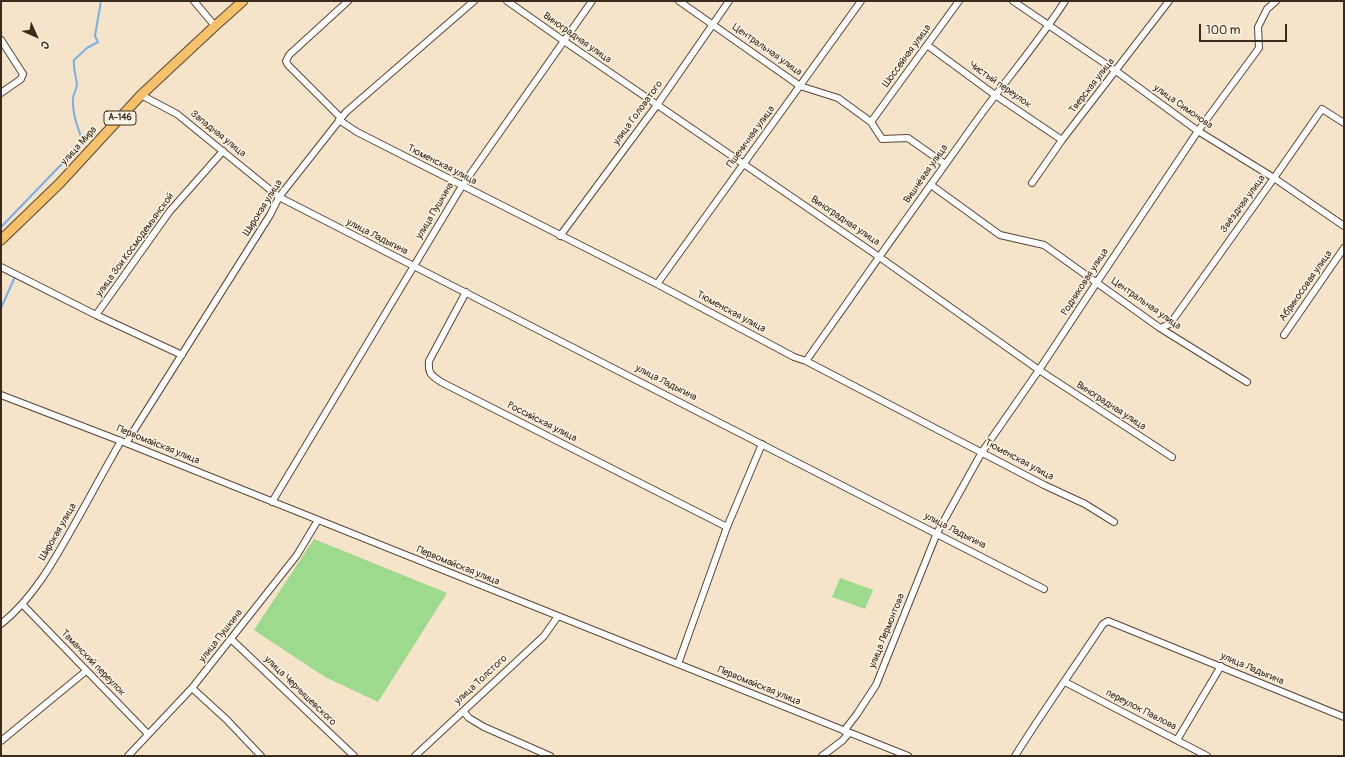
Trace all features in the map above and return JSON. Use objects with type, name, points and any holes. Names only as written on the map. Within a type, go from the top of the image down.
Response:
[{"type":"highway","name":"улица Мира","points":[[1,240],[60,183],[141,95],[243,1]]},
{"type":"street","points":[[194,1],[215,26]]},
{"type":"street","name":"Тюменская улица","points":[[348,1],[288,57],[287,63],[340,119],[357,132],[657,284],[794,357],[1044,485],[1085,504],[1114,522]]},
{"type":"street","name":"Широкая улица","points":[[1,624],[30,596],[124,442],[182,355],[270,215],[279,197],[340,119],[358,101],[474,1]]},
{"type":"street","name":"Виноградная улица","points":[[507,1],[878,256],[1039,370],[1172,457]]},
{"type":"street","name":"улица Пушкина","points":[[272,502],[462,186],[592,1]]},
{"type":"street","name":"Центральная улица","points":[[679,1],[800,86],[838,98],[871,122],[882,140],[908,138],[945,164]]},
{"type":"street","name":"улица Головатого","points":[[560,236],[657,105],[730,1]]},
{"type":"street","name":"Пшеничная улица","points":[[657,284],[861,1]]},
{"type":"street","name":"Шоссейная улица","points":[[871,122],[959,1]]},
{"type":"street","name":"улица Симонова","points":[[1013,1],[1116,71],[1198,131],[1274,178],[1344,226]]},
{"type":"street","name":"Вишнёвая улица","points":[[806,362],[878,256],[995,95],[1049,26],[1065,1]]},
{"type":"street","name":"Тверская улица","points":[[1032,183],[1062,140],[1169,1]]},
{"type":"street","name":"Родниковая улица","points":[[937,533],[982,452],[1039,370],[1198,131],[1259,48],[1258,27],[1267,9],[1276,1]]},
{"type":"street","points":[[1,40],[23,74],[21,79],[1,93]]},
{"type":"street","name":"Чистый переулок","points":[[927,45],[995,95],[1062,140]]},
{"type":"street","name":"Западная улица","points":[[141,95],[177,114],[279,197]]},
{"type":"street","name":"Звёздная улица","points":[[1160,328],[1170,324],[1322,108],[1344,123]]},
{"type":"street","name":"улица Зои Космодемьянской","points":[[96,315],[170,211],[223,151]]},
{"type":"street","name":"Центральная улица","points":[[931,185],[1000,235],[1044,245],[1160,328],[1247,382]]},
{"type":"street","name":"улица Ладыгина","points":[[279,197],[1044,589]]},
{"type":"street","name":"Абрикосовая улица","points":[[1284,335],[1344,248]]},
{"type":"street","points":[[1,267],[96,315],[182,355]]},
{"type":"street","name":"Российская улица","points":[[466,292],[429,361],[428,370],[432,376],[441,382],[727,527]]},
{"type":"street","name":"Первомайская улица","points":[[1,395],[124,442],[908,756]]},
{"type":"street","points":[[678,664],[727,527],[762,444]]},
{"type":"street","name":"улица Пушкина","points":[[128,756],[174,709],[192,688],[297,555],[318,520]]},
{"type":"street","name":"улица Лермонтова","points":[[822,756],[842,741],[876,685],[937,533]]},
{"type":"street","name":"Таманский переулок","points":[[22,605],[148,734]]},
{"type":"street","name":"улица Толстого","points":[[415,756],[544,636],[558,616]]},
{"type":"street","name":"улица Ладыгина","points":[[1065,682],[1103,624],[1108,621],[1344,717]]},
{"type":"street","name":"улица Чернышевского","points":[[231,639],[354,756]]},
{"type":"street","points":[[1177,740],[1221,666]]},
{"type":"street","points":[[1,741],[86,671]]},
{"type":"street","points":[[1015,756],[1044,710],[1065,682]]},
{"type":"street","name":"переулок Павлова","points":[[1065,682],[1207,756]]},
{"type":"street","points":[[192,688],[227,720],[257,755]]},
{"type":"street","points":[[463,711],[469,718],[484,727],[550,756]]},
{"type":"green space","points":[[314,539],[447,593],[378,702],[325,677],[254,630]]},
{"type":"green space","points":[[840,578],[873,590],[865,609],[832,597]]},
{"type":"waterway","points":[[1,227],[83,142],[73,110],[73,97],[77,84],[74,60],[87,48],[98,42],[95,36],[101,1]]},
{"type":"waterway","points":[[1,308],[14,279]]}]
